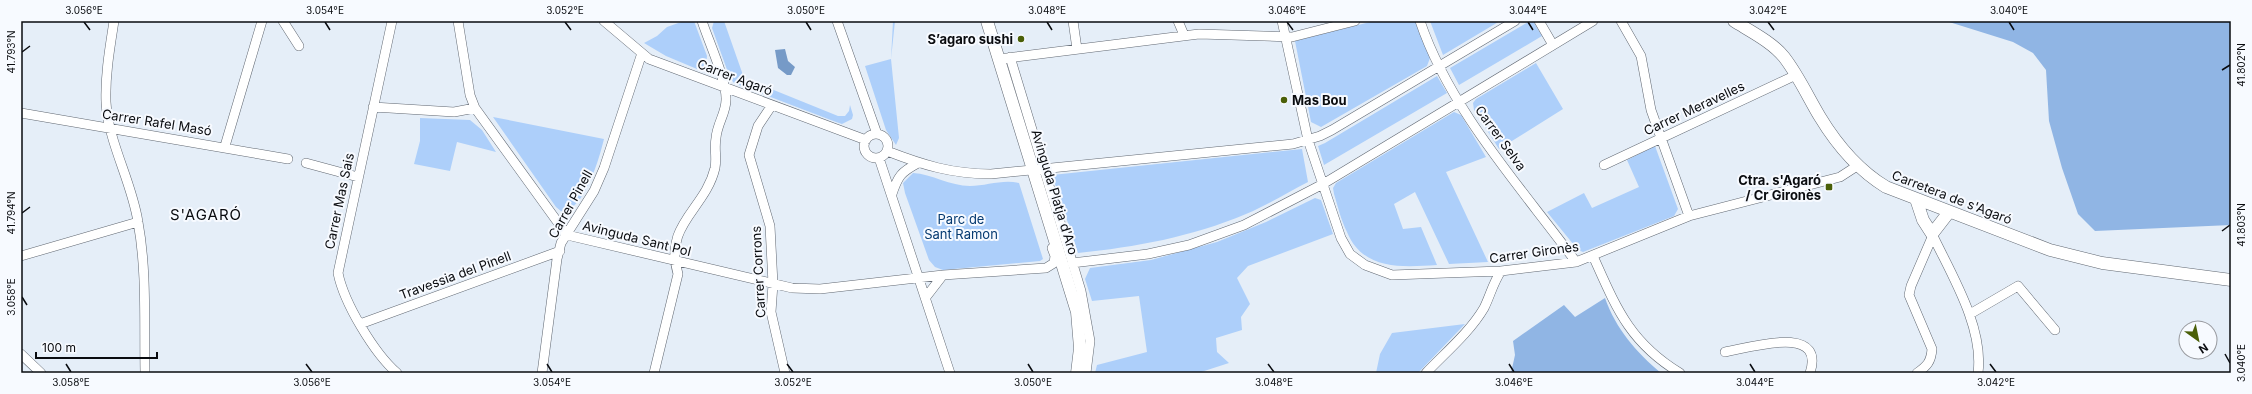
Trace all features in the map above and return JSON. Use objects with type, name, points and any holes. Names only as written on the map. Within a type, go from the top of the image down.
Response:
[{"type":"street","points":[[114,21],[108,57],[106,102],[110,127],[131,187],[138,222],[142,250],[145,373]]},
{"type":"street","points":[[225,146],[262,21]]},
{"type":"street","points":[[284,21],[299,46]]},
{"type":"street","name":"Carrer Mas Sais","points":[[392,21],[338,273],[340,283],[360,324],[376,350],[396,373]]},
{"type":"street","name":"Avinguda Sant Pol","points":[[458,21],[470,95],[475,108],[567,234],[773,284],[792,288],[820,289],[943,276],[1046,268],[1051,266],[1054,256],[1044,220],[1046,208]]},
{"type":"street","name":"Carrer Agaró","points":[[604,21],[649,59],[866,140]]},
{"type":"street","points":[[654,373],[678,274],[674,260],[680,228],[704,192],[715,168],[715,139],[725,108],[726,98],[724,87],[702,21]]},
{"type":"street","points":[[837,21],[876,134],[887,141],[887,151],[879,158],[872,157],[866,153],[864,148],[866,140],[876,134]]},
{"type":"street","name":"Avinguda Platja d'Aro","points":[[987,21],[1005,58],[1039,170],[1046,208],[1077,312],[1080,348],[1077,373]]},
{"type":"street","points":[[1073,21],[1076,49]]},
{"type":"street","points":[[1178,21],[1184,35]]},
{"type":"street","points":[[1282,21],[1285,36]]},
{"type":"street","points":[[1005,58],[1184,35],[1292,37],[1354,21]]},
{"type":"street","name":"Carrer Selva","points":[[1420,21],[1429,47],[1439,66],[1487,144],[1576,262]]},
{"type":"street","points":[[887,151],[918,163],[948,172],[966,174],[1039,170],[1280,146],[1308,140],[1332,130],[1515,21]]},
{"type":"street","points":[[1539,21],[1553,45]]},
{"type":"street","points":[[1072,263],[1148,254],[1189,245],[1244,225],[1323,184],[1593,21]]},
{"type":"street","points":[[1621,21],[1641,56],[1652,110],[1660,139],[1689,216]]},
{"type":"street","name":"Carretera de s'Agaró","points":[[1734,21],[1766,41],[1783,56],[1796,75],[1821,119],[1857,166],[1870,177],[1886,187],[2050,250],[2102,263],[2231,280]]},
{"type":"street","name":"Carrer Gironès","points":[[1285,36],[1308,140],[1341,238],[1350,254],[1365,265],[1392,275],[1501,271],[1576,262],[1689,216],[1840,177],[1857,166]]},
{"type":"street","name":"Carrer Pinell","points":[[542,373],[560,250],[567,234],[594,191],[604,168],[642,53]]},
{"type":"street","name":"Carrer Meravelles","points":[[1604,165],[1796,75]]},
{"type":"street","name":"Carrer Corrons","points":[[772,105],[758,126],[749,155],[770,226],[773,284],[771,312],[784,373]]},
{"type":"street","points":[[373,107],[454,112],[475,108]]},
{"type":"street","name":"Carrer Rafel Masó","points":[[21,113],[225,146],[288,159]]},
{"type":"street","points":[[879,158],[950,373]]},
{"type":"street","points":[[306,163],[358,177]]},
{"type":"street","points":[[892,194],[897,180],[903,170],[918,163]]},
{"type":"street","points":[[1039,170],[1081,291],[1090,341],[1086,373]]},
{"type":"street","points":[[1916,199],[1923,220],[1932,234],[1970,314],[1976,345],[1978,373]]},
{"type":"street","points":[[1923,220],[1940,208]]},
{"type":"street","points":[[1917,373],[1927,366],[1931,358],[1932,349],[1909,295],[1910,286],[1932,234],[1940,222],[1940,208]]},
{"type":"street","points":[[21,256],[138,222]]},
{"type":"street","name":"Travessia del Pinell","points":[[360,324],[560,250]]},
{"type":"street","points":[[1593,256],[1622,316],[1637,339],[1653,356],[1680,373]]},
{"type":"street","points":[[1426,373],[1470,326],[1484,307],[1492,285],[1501,271]]},
{"type":"street","points":[[926,297],[943,276]]},
{"type":"street","points":[[1970,314],[2018,286],[2055,330]]},
{"type":"street","points":[[1725,352],[1793,341],[1806,346],[1812,356],[1810,373]]},
{"type":"street","points":[[21,354],[41,373]]},
{"type":"green space","points":[[684,21],[694,21],[707,56],[706,65],[697,69],[666,56],[644,43],[657,36],[667,27]]},
{"type":"green space","points":[[714,21],[724,21],[744,78],[838,116],[845,116],[849,111],[850,105],[853,115],[852,119],[842,124],[734,83],[730,78],[712,28]]},
{"type":"green space","points":[[893,21],[895,21],[891,59]]},
{"type":"green space","points":[[1374,21],[1416,21],[1430,58],[1427,66],[1321,127],[1311,122],[1295,41]]},
{"type":"green space","points":[[1430,21],[1500,21],[1443,55]]},
{"type":"green space","points":[[1530,21],[1533,21],[1542,36],[1459,85],[1450,68]]},
{"type":"green space","points":[[891,59],[899,138],[896,145],[886,130],[865,66]]},
{"type":"green space","points":[[1536,63],[1563,109],[1499,149],[1474,110],[1473,103],[1476,99]]},
{"type":"green space","points":[[1437,76],[1447,93],[1324,165],[1318,146]]},
{"type":"green space","points":[[1454,112],[1461,115],[1486,157],[1446,172],[1488,262],[1449,264],[1415,192],[1394,204],[1403,229],[1421,227],[1437,265],[1398,266],[1385,264],[1363,254],[1354,245],[1343,223],[1334,194],[1333,188],[1336,183]]},
{"type":"green space","points":[[493,117],[604,139],[595,170],[590,182],[578,202],[570,209],[562,212],[556,207]]},
{"type":"green space","points":[[420,118],[470,120],[482,130],[496,152],[457,142],[450,171],[414,164],[420,141]]},
{"type":"green space","points":[[1655,146],[1678,209],[1674,216],[1583,252],[1578,250],[1547,212],[1584,193],[1592,208],[1639,187],[1627,160]]},
{"type":"green space","points":[[1302,149],[1308,182],[1246,214],[1205,229],[1163,240],[1121,248],[1078,253],[1052,175]]},
{"type":"green space","name":"Parc de Sant Ramon","points":[[913,173],[970,186],[1001,182],[1019,183],[1043,259],[1040,261],[943,270],[935,267],[929,260],[905,193],[903,183]]},
{"type":"green space","points":[[1315,198],[1321,200],[1333,234],[1248,266],[1237,278],[1250,304],[1241,317],[1242,330],[1216,338],[1217,352],[1229,363],[1198,373],[1095,373],[1097,365],[1147,352],[1139,296],[1092,301],[1085,279],[1090,268],[1151,260],[1217,242],[1266,222]]},
{"type":"green space","points":[[1465,324],[1418,373],[1376,373],[1380,354],[1392,333]]},
{"type":"shaded area","points":[[1946,21],[2231,21],[2231,225],[2095,231],[2078,214],[2062,168],[2049,121],[2046,70],[2033,53],[2013,42]]},
{"type":"shaded area","points":[[785,49],[788,61],[795,67],[791,75],[787,75],[778,68],[775,50]]},
{"type":"shaded area","points":[[1605,298],[1621,330],[1643,357],[1661,373],[1511,373],[1515,355],[1513,341],[1564,305],[1575,317]]},
{"type":"place","name":"S’agaro sushi","points":[[1021,39]]},
{"type":"place","name":"Mas Bou","points":[[1284,100]]},
{"type":"place","name":"Ctra. s'Agaró / Cr Gironès","points":[[1829,187]]},
{"type":"district","name":"S'AGARÓ","points":[[206,214]]}]
